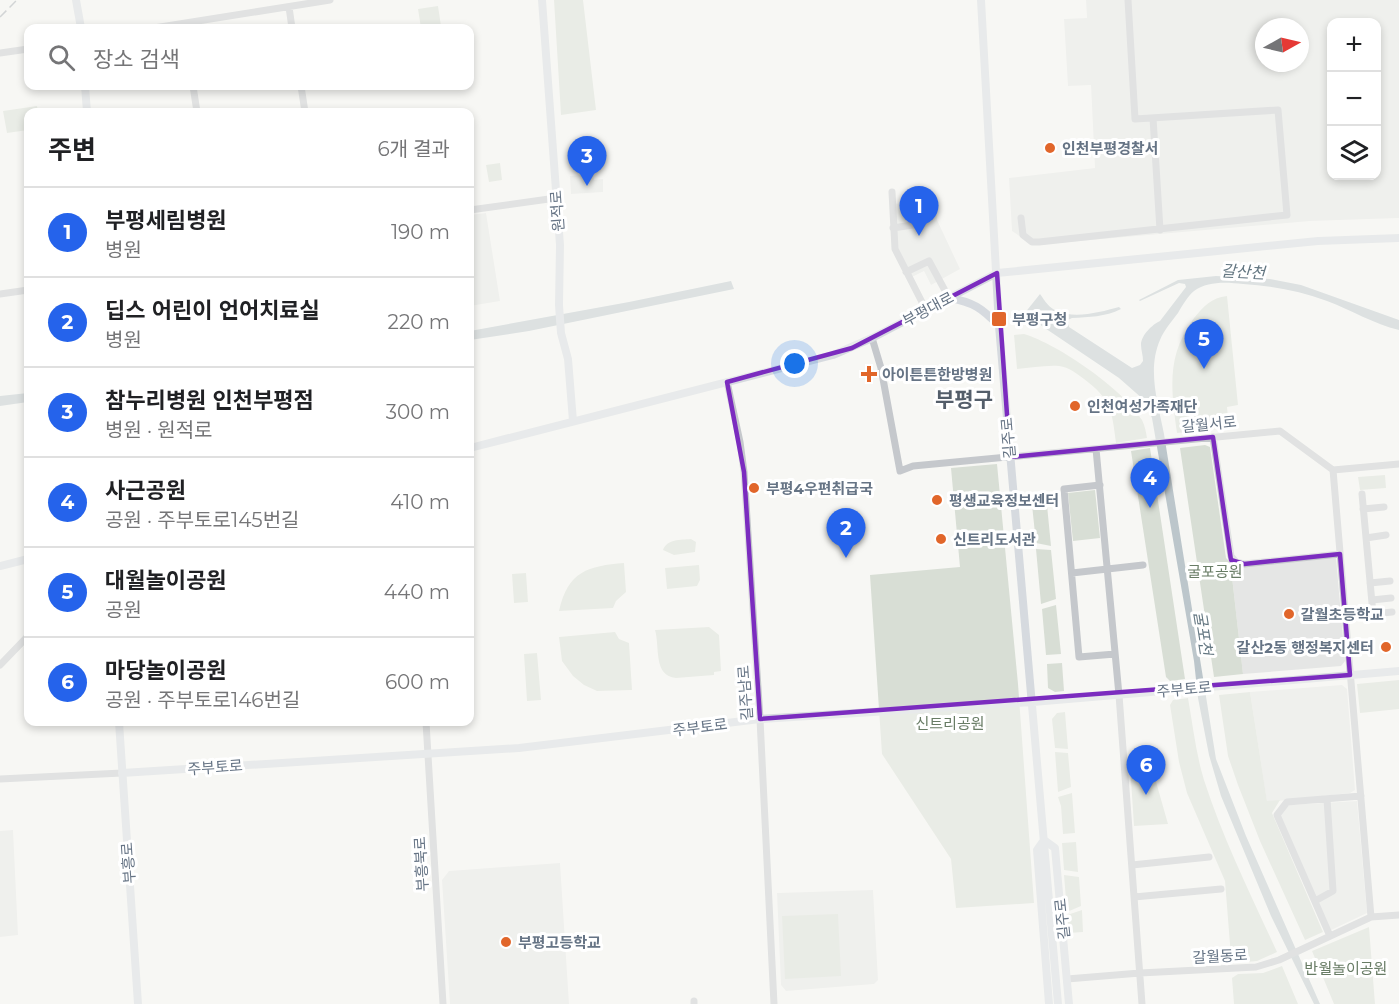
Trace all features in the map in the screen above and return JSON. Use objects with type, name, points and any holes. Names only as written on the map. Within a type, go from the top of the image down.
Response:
[{"type":"main road","points":[[76,0],[80,24]]},
{"type":"main road","name":"원적로","points":[[542,0],[560,245],[561,333],[568,359],[573,421]]},
{"type":"main road","name":"길주로","points":[[981,0],[999,326],[1058,1004]]},
{"type":"main road","points":[[86,90],[87,108]]},
{"type":"main road","name":"부평대로","points":[[474,447],[822,358],[872,338],[997,273],[1318,240],[1399,238]]},
{"type":"main road","points":[[949,298],[975,305],[999,326]]},
{"type":"main road","points":[[0,566],[24,560]]},
{"type":"main road","name":"주부토로","points":[[123,773],[519,747],[760,719],[1033,702],[1399,671]]},
{"type":"main road","name":"부흥로","points":[[119,726],[138,1004]]},
{"type":"main road","name":"길주로","points":[[1044,840],[1054,848],[1069,1004]]},
{"type":"main road","name":"길주로","points":[[1044,840],[1037,850],[1049,1004]]},
{"type":"street","points":[[195,24],[330,0]]},
{"type":"street","points":[[1021,218],[1023,235],[1032,242],[1287,215],[1278,110],[1135,119],[1128,0]]},
{"type":"street","points":[[289,7],[291,24]]},
{"type":"street","points":[[0,53],[24,50]]},
{"type":"street","points":[[194,90],[196,108]]},
{"type":"street","points":[[302,90],[304,108]]},
{"type":"street","points":[[1153,118],[1160,230]]},
{"type":"street","points":[[892,192],[895,249],[926,310]]},
{"type":"street","points":[[474,209],[556,198]]},
{"type":"street","points":[[893,228],[920,224]]},
{"type":"street","points":[[906,272],[929,261],[949,298]]},
{"type":"street","points":[[0,294],[24,291]]},
{"type":"street","name":"갈월서로","points":[[872,338],[881,368],[900,471],[913,466],[1280,431],[1333,470]]},
{"type":"street","name":"길주남로","points":[[727,382],[744,472],[760,719],[774,1004]]},
{"type":"street","points":[[1214,437],[1233,559],[1244,564],[1340,554]]},
{"type":"street","points":[[1096,449],[1119,694],[1142,1004]]},
{"type":"street","points":[[1371,917],[1333,470],[1399,464]]},
{"type":"street","points":[[1100,485],[1064,489],[1080,657],[1115,654]]},
{"type":"street","points":[[1362,494],[1373,614],[1392,612]]},
{"type":"street","points":[[1363,509],[1384,507]]},
{"type":"street","points":[[1366,538],[1386,535]]},
{"type":"street","points":[[1072,573],[1143,565]]},
{"type":"street","points":[[1370,584],[1390,581]]},
{"type":"street","points":[[1372,600],[1391,598]]},
{"type":"street","points":[[0,664],[24,640]]},
{"type":"street","name":"부흥북로","points":[[426,726],[443,1004]]},
{"type":"street","name":"주부토로","points":[[0,779],[123,773]]},
{"type":"street","points":[[1330,936],[1277,815],[1287,802],[1361,795]]},
{"type":"street","points":[[1315,901],[1333,891],[1327,799]]},
{"type":"street","points":[[1132,865],[1209,857]]},
{"type":"street","points":[[1134,897],[1221,889]]},
{"type":"street","name":"갈월동로","points":[[1067,979],[1256,968],[1279,960],[1371,917],[1399,915]]},
{"type":"highlighted area","points":[[997,273],[1010,457],[1213,437],[1231,560],[1244,564],[1340,554],[1350,675],[760,719],[744,472],[727,382],[852,348]]},
{"type":"shaded area","points":[[1086,0],[1399,0],[1399,218],[1310,221],[1033,245],[1012,231],[1009,178],[1095,168],[1091,85],[1068,86],[1064,19],[1087,18]]},
{"type":"shaded area","points":[[593,174],[594,180],[603,179],[603,192],[571,194],[570,176]]},
{"type":"shaded area","points":[[936,201],[937,220],[960,269],[931,285],[924,271],[912,277],[895,246],[892,204]]},
{"type":"shaded area","points":[[486,213],[500,301],[474,305],[474,214]]},
{"type":"shaded area","points":[[1216,276],[1270,279],[1301,285],[1399,320],[1399,330],[1327,301],[1296,292],[1254,285],[1211,284],[1199,288],[1187,298],[1162,336],[1154,363],[1157,399],[1216,759],[1246,836],[1320,1004],[1314,1004],[1271,916],[1221,796],[1209,755],[1152,418],[1144,400],[1119,378],[1024,314],[1040,294],[1052,308],[1064,313],[1088,314],[1119,307],[1121,309],[1103,315],[1072,318],[1068,320],[1069,327],[1132,368],[1143,361],[1141,345],[1145,334],[1160,321],[1186,287],[1185,284],[1179,283],[1139,300],[1178,280]]},
{"type":"shaded area","points":[[731,281],[734,289],[529,331],[474,339],[474,330]]},
{"type":"shaded area","points":[[24,393],[24,403],[0,406],[0,396]]},
{"type":"shaded area","name":"갈월초등학교","points":[[1336,558],[1345,661],[1341,666],[1243,674],[1231,568]]},
{"type":"shaded area","points":[[1342,685],[1347,689],[1355,790],[1350,793],[1267,802],[1250,692]]},
{"type":"shaded area","points":[[1357,801],[1367,913],[1329,931],[1280,814],[1289,805]]},
{"type":"shaded area","points":[[13,830],[18,935],[0,937],[0,831]]},
{"type":"shaded area","name":"부평고등학교","points":[[560,863],[569,1004],[450,1004],[442,880],[449,871]]},
{"type":"shaded area","points":[[873,890],[878,980],[874,984],[786,991],[781,985],[777,893]]},
{"type":"green space","points":[[554,0],[583,0],[596,110],[561,115]]},
{"type":"green space","points":[[438,6],[441,24],[420,24],[418,9]]},
{"type":"green space","points":[[37,106],[37,108],[24,108],[24,131],[7,133],[3,111]]},
{"type":"green space","points":[[500,163],[502,180],[489,182],[486,165]]},
{"type":"green space","points":[[1227,296],[1238,405],[1227,407],[1229,428],[1177,433],[1172,387],[1179,346],[1185,332],[1201,310],[1208,303]]},
{"type":"green space","points":[[1024,334],[1054,347],[1106,382],[1121,395],[1142,420],[1147,438],[1116,443],[1109,406],[1093,386],[1069,369],[1054,366],[1017,369],[1014,335]]},
{"type":"green space","name":"굴포공원","points":[[1205,445],[1210,447],[1226,558],[1235,567],[1231,568],[1243,674],[1214,677],[1180,448]]},
{"type":"green space","points":[[1150,448],[1185,679],[1170,681],[1166,677],[1131,451]]},
{"type":"green space","name":"신트리공원","points":[[997,464],[1018,684],[1034,903],[956,908],[951,859],[882,754],[870,575],[960,567],[951,468]]},
{"type":"green space","points":[[1385,475],[1386,488],[1360,490],[1358,477]]},
{"type":"green space","points":[[1095,490],[1100,538],[1073,541],[1068,493]]},
{"type":"green space","points":[[1031,495],[1046,495],[1051,546],[1036,543]]},
{"type":"green space","points":[[691,539],[696,542],[695,552],[674,555],[663,550],[671,542]]},
{"type":"green space","points":[[1036,549],[1051,550],[1056,599],[1041,604]]},
{"type":"green space","points":[[624,563],[626,592],[616,601],[613,608],[559,611],[568,587],[581,573],[600,566]]},
{"type":"green space","points":[[699,565],[700,580],[697,586],[667,589],[665,568]]},
{"type":"green space","points":[[526,573],[528,602],[514,603],[512,574]]},
{"type":"green space","points":[[1056,605],[1061,654],[1046,655],[1042,609]]},
{"type":"green space","points":[[709,627],[719,635],[721,671],[714,672],[714,675],[676,678],[664,672],[659,660],[655,630]]},
{"type":"green space","points":[[615,632],[619,639],[629,643],[632,690],[597,691],[584,685],[573,676],[562,661],[559,637]]},
{"type":"green space","points":[[537,653],[541,700],[527,701],[524,654]]},
{"type":"green space","points":[[1062,663],[1064,691],[1055,692],[1048,688],[1047,664]]},
{"type":"green space","points":[[1399,680],[1399,709],[1360,713],[1357,684]]},
{"type":"green space","points":[[1250,692],[1267,801],[1280,800],[1272,813],[1323,932],[1305,940],[1260,841],[1228,756],[1219,695]]},
{"type":"green space","points":[[1188,698],[1204,780],[1238,867],[1277,952],[1257,961],[1236,963],[1231,957],[1225,881],[1187,793],[1179,762],[1170,705],[1173,700]]},
{"type":"green space","points":[[1065,712],[1068,749],[1055,748],[1052,719],[1057,713]]},
{"type":"green space","points":[[1055,752],[1068,753],[1071,787],[1058,792]]},
{"type":"green space","points":[[1151,764],[1168,824],[1134,826],[1130,765]]},
{"type":"green space","points":[[1072,793],[1075,833],[1063,834],[1058,797]]},
{"type":"green space","points":[[1076,842],[1078,872],[1064,870],[1062,843]]},
{"type":"green space","points":[[1064,875],[1079,877],[1081,906],[1067,912]]},
{"type":"green space","points":[[1082,910],[1083,932],[1069,933],[1067,915]]},
{"type":"green space","points":[[838,914],[841,976],[785,979],[782,916]]},
{"type":"green space","name":"반월놀이공원","points":[[1369,927],[1375,1004],[1334,1004],[1312,951]]},
{"type":"green space","points":[[1282,966],[1298,1004],[1234,1004],[1232,978],[1238,974],[1263,973]]},
{"type":"railway","points":[[0,17],[17,0]]},
{"type":"place","name":"인천부평경찰서","points":[[1050,148]]},
{"type":"place","name":"참누리병원 인천부평점","points":[[587,186]]},
{"type":"place","name":"부평세림병원","points":[[919,236]]},
{"type":"place","name":"부평구청","points":[[999,319]]},
{"type":"place","name":"대월놀이공원","points":[[1204,369]]},
{"type":"place","name":"아이튼튼한방병원","points":[[869,374]]},
{"type":"place","name":"인천여성가족재단","points":[[1075,406]]},
{"type":"place","name":"부평4우편취급국","points":[[754,488]]},
{"type":"place","name":"평생교육정보센터","points":[[937,500]]},
{"type":"place","name":"사근공원","points":[[1150,508]]},
{"type":"place","name":"신트리도서관","points":[[941,539]]},
{"type":"place","name":"딥스 어린이 언어치료실","points":[[846,558]]},
{"type":"place","name":"갈월초등학교","points":[[1289,614]]},
{"type":"place","name":"갈산2동 행정복지센터","points":[[1386,647]]},
{"type":"place","name":"마당놀이공원","points":[[1146,795]]},
{"type":"place","name":"부평고등학교","points":[[506,942]]},
{"type":"district","name":"부평구","points":[[964,399]]},
{"type":"water label","name":"갈산천","points":[[1243,272]]},
{"type":"water label","name":"굴포천","points":[[1203,633]]}]
